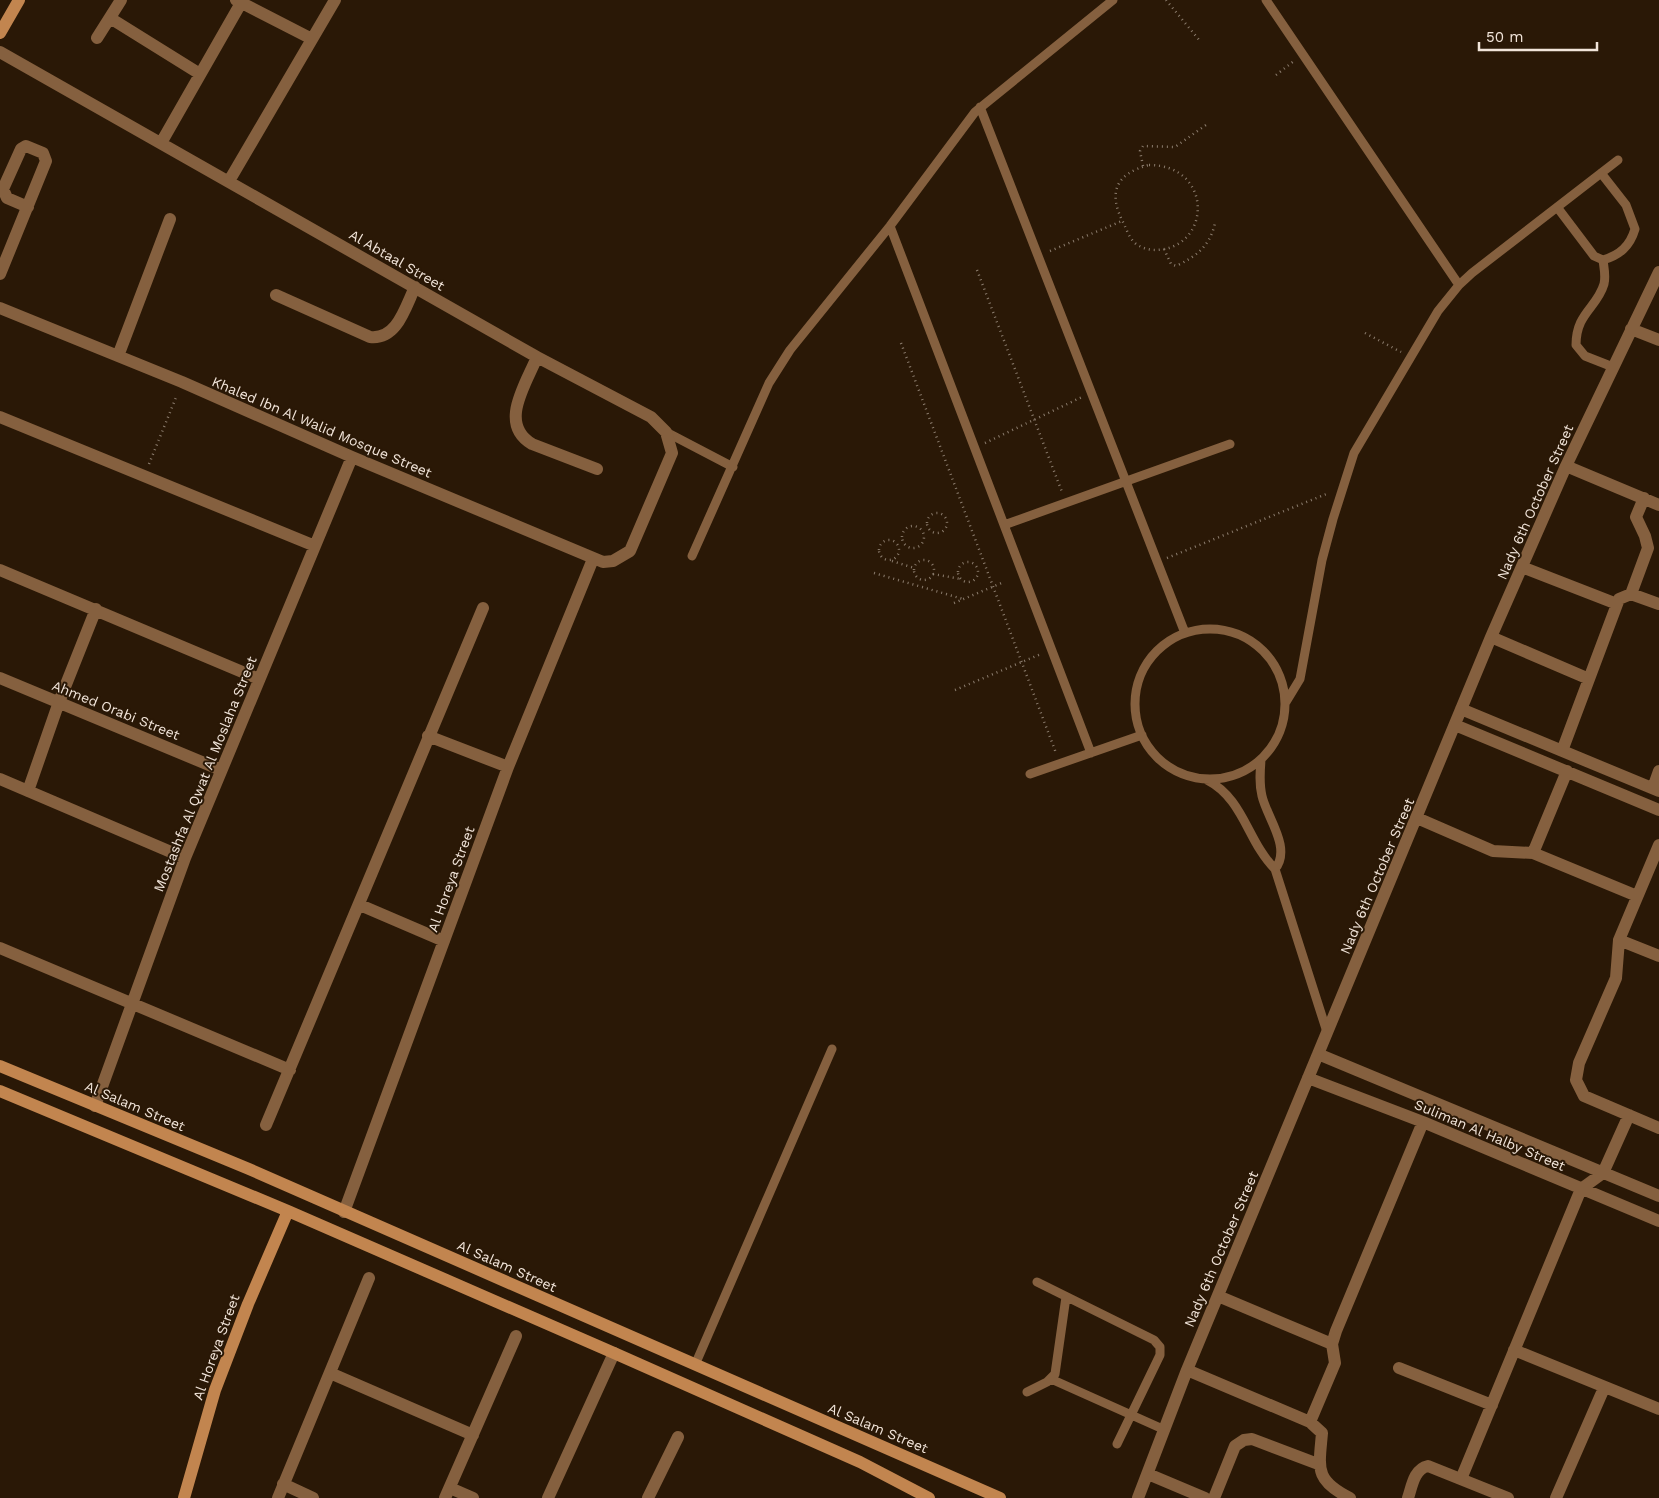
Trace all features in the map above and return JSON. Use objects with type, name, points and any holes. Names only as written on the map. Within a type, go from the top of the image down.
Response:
[{"type":"street","points":[[0,33],[19,0]]},
{"type":"street","points":[[97,38],[121,0]]},
{"type":"street","points":[[229,181],[335,0]]},
{"type":"street","points":[[161,143],[238,1],[312,40]]},
{"type":"street","points":[[110,18],[200,74]]},
{"type":"street","name":"Al Abtaal Street","points":[[0,52],[537,357],[651,417],[666,432]]},
{"type":"street","points":[[0,274],[28,207],[47,158],[43,152],[26,146],[21,149],[3,190],[7,198],[28,207]]},
{"type":"street","points":[[118,356],[170,219]]},
{"type":"street","name":"Nady 6th October Street","points":[[1138,1498],[1187,1370],[1491,637],[1566,466],[1659,272]]},
{"type":"street","points":[[276,295],[370,338],[378,338],[387,336],[394,330],[416,287]]},
{"type":"street","name":"Khaled Ibn Al Walid Mosque Street","points":[[0,308],[182,382],[352,457],[603,562],[613,561],[630,551],[672,453],[666,432]]},
{"type":"street","points":[[1632,329],[1659,340]]},
{"type":"street","points":[[537,357],[515,410],[514,421],[517,430],[523,439],[532,444],[597,468]]},
{"type":"street","points":[[0,418],[315,546]]},
{"type":"street","name":"Mostashfa Al Qwat Al Moslaha Street","points":[[95,1106],[184,858],[352,457]]},
{"type":"street","points":[[1566,466],[1659,505]]},
{"type":"street","points":[[1631,594],[1648,548],[1636,517],[1644,498]]},
{"type":"street","points":[[1643,532],[1659,539]]},
{"type":"street","name":"Al Horeya Street","points":[[344,1212],[508,767],[593,559]]},
{"type":"street","points":[[1522,567],[1617,604]]},
{"type":"street","points":[[0,570],[259,678]]},
{"type":"street","points":[[1562,750],[1619,599],[1631,594],[1659,604]]},
{"type":"street","points":[[266,1126],[483,608]]},
{"type":"street","points":[[28,791],[59,702],[96,609]]},
{"type":"street","points":[[1491,637],[1589,679]]},
{"type":"street","name":"Ahmed Orabi Street","points":[[0,678],[222,770]]},
{"type":"street","points":[[1462,708],[1656,790],[1659,771]]},
{"type":"street","points":[[1455,725],[1659,810]]},
{"type":"street","points":[[428,736],[508,767]]},
{"type":"street","points":[[1534,853],[1567,771]]},
{"type":"street","points":[[0,779],[184,858]]},
{"type":"street","points":[[1417,818],[1493,851],[1534,853],[1638,896]]},
{"type":"street","points":[[1659,845],[1619,940],[1616,978],[1578,1063],[1576,1080],[1584,1096],[1659,1128]]},
{"type":"street","points":[[360,905],[444,941]]},
{"type":"street","points":[[1619,940],[1659,956]]},
{"type":"street","points":[[0,948],[290,1070]]},
{"type":"street","name":"Suliman Al Halby Street","points":[[1318,1054],[1659,1196]]},
{"type":"street","name":"Al Salam Street","points":[[0,1066],[344,1212],[1000,1498]]},
{"type":"street","name":"Suliman Al Halby Street","points":[[1308,1078],[1423,1122],[1659,1221]]},
{"type":"street","points":[[0,1091],[288,1211],[614,1353],[860,1462],[929,1498]]},
{"type":"street","points":[[1461,1479],[1582,1189],[1603,1172],[1629,1115]]},
{"type":"street","points":[[1310,1422],[1335,1363],[1332,1344],[1423,1122]]},
{"type":"street","name":"Al Horeya Street","points":[[184,1498],[214,1390],[288,1211]]},
{"type":"street","points":[[278,1498],[369,1278]]},
{"type":"street","points":[[1218,1296],[1332,1344]]},
{"type":"street","points":[[473,1498],[448,1493],[516,1336]]},
{"type":"street","points":[[1514,1350],[1604,1388],[1658,1407]]},
{"type":"street","points":[[548,1498],[614,1353]]},
{"type":"street","points":[[1399,1368],[1492,1405]]},
{"type":"street","points":[[1187,1370],[1310,1422],[1322,1433],[1318,1464],[1327,1482],[1335,1490],[1350,1498]]},
{"type":"street","points":[[330,1373],[473,1435]]},
{"type":"street","points":[[1556,1498],[1604,1388]]},
{"type":"street","points":[[648,1498],[678,1437]]},
{"type":"street","points":[[1214,1498],[1235,1446],[1244,1440],[1252,1439],[1318,1464]]},
{"type":"street","points":[[860,1462],[869,1441]]},
{"type":"street","points":[[1408,1498],[1418,1471],[1422,1467],[1435,1468],[1508,1498]]},
{"type":"street","points":[[1148,1474],[1205,1498]]},
{"type":"street","points":[[283,1484],[314,1498]]},
{"type":"lane","points":[[692,556],[779,366],[802,334],[890,226],[980,107],[1113,0]]},
{"type":"lane","points":[[1266,0],[1459,285]]},
{"type":"lane","points":[[980,107],[1185,633]]},
{"type":"lane","points":[[1286,702],[1279,674],[1263,651],[1252,642],[1227,630],[1206,629],[1185,633],[1172,639],[1152,657],[1139,681],[1135,708],[1142,735],[1148,747],[1168,767],[1193,778],[1207,780],[1236,775],[1261,760],[1270,751],[1282,728],[1286,702],[1300,679],[1322,560],[1354,453],[1438,311],[1459,285],[1618,160]]},
{"type":"lane","points":[[1557,207],[1594,256],[1603,260],[1615,256],[1626,247],[1635,228],[1626,205],[1601,173]]},
{"type":"lane","points":[[890,226],[1091,753]]},
{"type":"lane","points":[[1603,260],[1604,284],[1599,296],[1587,310],[1581,322],[1576,346],[1586,356],[1613,367]]},
{"type":"lane","points":[[666,432],[732,467]]},
{"type":"lane","points":[[1004,525],[1230,444]]},
{"type":"lane","points":[[1030,774],[1142,735]]},
{"type":"lane","points":[[1261,760],[1262,795],[1282,849],[1281,860],[1275,869]]},
{"type":"lane","points":[[1207,780],[1231,798],[1266,860],[1275,869],[1327,1032]]},
{"type":"lane","points":[[695,1365],[832,1049]]},
{"type":"lane","points":[[1037,1282],[1154,1340],[1160,1347],[1160,1356],[1117,1444]]},
{"type":"lane","points":[[1027,1392],[1051,1379],[1058,1367],[1066,1297]]},
{"type":"lane","points":[[1051,1379],[1164,1430]]},
{"type":"path","points":[[1166,0],[1200,41]]},
{"type":"path","points":[[1276,75],[1302,54]]},
{"type":"path","points":[[1143,167],[1140,151],[1143,146],[1175,147],[1206,125]]},
{"type":"path","points":[[1158,165],[1175,169],[1188,179],[1196,195],[1197,216],[1190,232],[1179,243],[1164,249],[1147,249],[1136,244],[1122,221],[1114,198],[1117,185],[1124,176],[1143,167],[1158,165]]},
{"type":"path","points":[[1039,256],[1122,221]]},
{"type":"path","points":[[1164,249],[1172,265],[1176,266],[1185,262],[1205,248],[1210,240],[1215,223]]},
{"type":"path","points":[[977,270],[1066,503]]},
{"type":"path","points":[[1365,333],[1412,356]]},
{"type":"path","points":[[901,343],[1060,764]]},
{"type":"path","points":[[144,476],[182,382]]},
{"type":"path","points":[[974,448],[1091,392]]},
{"type":"path","points":[[1157,562],[1342,488]]},
{"type":"path","points":[[923,532],[930,530],[934,532],[944,531],[947,527],[946,517],[938,512],[929,516],[928,526],[930,530]]},
{"type":"path","points":[[903,542],[903,533],[906,529],[915,526],[923,532]]},
{"type":"path","points":[[903,542],[911,548],[916,548],[923,542],[923,532]]},
{"type":"path","points":[[898,545],[890,540],[881,544],[879,554],[886,560],[914,568]]},
{"type":"path","points":[[898,545],[903,542]]},
{"type":"path","points":[[891,560],[898,555],[898,545]]},
{"type":"path","points":[[921,580],[914,573],[916,564],[925,560],[933,564],[934,574]]},
{"type":"path","points":[[921,580],[926,580],[934,574],[961,579],[965,582],[974,580],[978,576],[977,567],[969,562],[964,563],[958,570],[961,579]]},
{"type":"path","points":[[874,573],[963,599]]},
{"type":"path","points":[[919,586],[921,580]]},
{"type":"path","points":[[954,603],[1004,582]]},
{"type":"path","points":[[955,690],[1052,650]]}]
